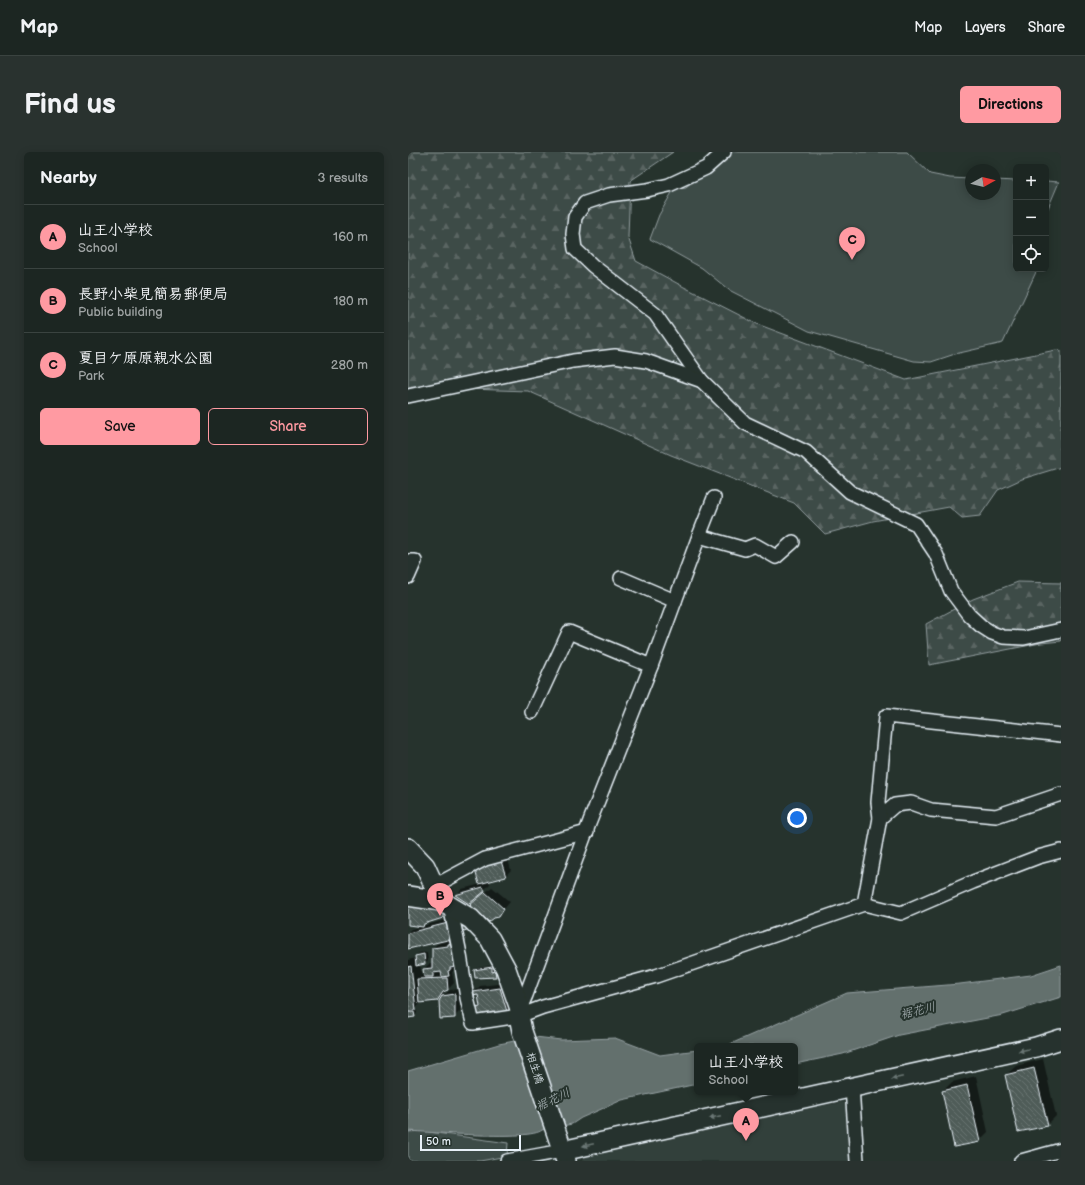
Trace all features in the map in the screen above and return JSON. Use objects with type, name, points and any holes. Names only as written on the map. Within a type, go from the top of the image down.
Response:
[{"type":"street","points":[[724,152],[706,168],[669,185],[647,190],[609,195],[585,203],[575,217],[573,234],[575,249],[593,266],[654,314],[702,381],[745,423],[806,452],[850,492],[916,524],[936,554],[951,591],[968,614],[981,626],[992,633],[1003,637],[1024,638],[1061,630]]},
{"type":"street","points":[[408,396],[573,361],[615,356],[646,361],[702,381]]},
{"type":"street","points":[[520,1019],[526,995],[714,498]]},
{"type":"street","points":[[699,536],[745,548],[755,545],[776,557],[793,542]]},
{"type":"street","points":[[408,561],[415,561],[408,577]]},
{"type":"street","points":[[621,578],[675,601]]},
{"type":"street","points":[[532,712],[569,632],[651,666]]},
{"type":"street","points":[[864,904],[880,818],[878,802],[886,716],[1061,735]]},
{"type":"street","points":[[880,818],[895,804],[911,803],[931,810],[996,816],[1061,794]]},
{"type":"street","points":[[587,832],[485,859],[438,884],[460,949],[467,998],[473,1023],[520,1019],[543,1007],[656,976],[864,904],[901,913],[1023,862],[1061,851]]},
{"type":"street","points":[[408,848],[425,866],[443,899]]},
{"type":"street","points":[[408,896],[443,899]]},
{"type":"street","name":"相生橋","points":[[443,899],[471,919],[490,939],[506,969],[520,1019],[562,1150]]},
{"type":"street","points":[[507,1161],[1036,1048],[1061,1039]]},
{"type":"street","points":[[852,1087],[857,1161]]},
{"type":"street","points":[[1021,1161],[1061,1150]]},
{"type":"shaded area","points":[[843,1102],[847,1105],[851,1161],[582,1161],[585,1154],[792,1110]]},
{"type":"green space","points":[[408,152],[673,152],[630,181],[628,237],[636,261],[757,324],[906,380],[1056,350],[1061,351],[1061,467],[1022,479],[998,490],[980,516],[962,518],[949,507],[873,521],[825,534],[794,503],[671,455],[528,391],[408,387]]},
{"type":"green space","points":[[727,152],[907,152],[930,174],[950,178],[965,179],[965,200],[1001,200],[1001,180],[1013,181],[1013,272],[1036,272],[1003,343],[955,354],[931,362],[914,361],[809,331],[729,290],[702,268],[650,239],[659,215],[674,189],[686,187]]},
{"type":"green space","points":[[1049,181],[1059,182],[1049,206]]},
{"type":"green space","points":[[1018,582],[1061,583],[1061,641],[1041,643],[929,665],[926,624],[973,599]]},
{"type":"green space","points":[[422,1131],[508,1143],[507,1156],[480,1161],[408,1161],[408,1132]]},
{"type":"water","name":"裾花川","points":[[1061,965],[1061,997],[1003,1015],[899,1035],[843,1054],[798,1063],[798,1043],[733,1043],[847,993],[960,984],[1031,975]]},
{"type":"water","name":"裾花川","points":[[535,1037],[561,1040],[615,1038],[660,1055],[694,1050],[694,1085],[622,1100],[581,1118],[572,1124],[534,1133],[500,1135],[408,1131],[408,1071],[499,1044]]},
{"type":"building","points":[[501,861],[506,877],[479,884],[475,870]]},
{"type":"building","points":[[483,887],[485,891],[469,904],[455,895]]},
{"type":"building","points":[[485,892],[504,909],[499,917],[494,918],[489,922],[470,905]]},
{"type":"building","points":[[408,903],[436,906],[436,911],[443,914],[443,918],[424,924],[423,927],[408,925]]},
{"type":"building","points":[[461,922],[469,929],[464,931],[461,928]]},
{"type":"building","points":[[448,923],[452,939],[408,949],[408,933]]},
{"type":"building","points":[[453,943],[456,967],[450,968],[448,971],[449,976],[442,977],[441,972],[433,973],[433,977],[424,977],[423,969],[432,968],[432,948],[448,946],[448,944]]},
{"type":"building","points":[[424,954],[425,964],[416,966],[415,956]]},
{"type":"building","points":[[411,966],[416,1010],[408,1011],[408,967]]},
{"type":"building","points":[[492,967],[492,972],[495,971],[496,977],[475,978],[474,970]]},
{"type":"building","points":[[447,978],[448,990],[443,992],[437,1001],[419,1003],[417,979]]},
{"type":"building","points":[[500,988],[508,1015],[478,1019],[474,1006],[476,1005],[476,1008],[480,1007],[478,995],[473,996],[473,992]]},
{"type":"building","points":[[455,994],[455,1018],[440,1019],[439,1001],[442,996]]},
{"type":"building","points":[[408,1012],[414,1012],[415,1017],[408,1018]]},
{"type":"building","points":[[1034,1068],[1048,1126],[1018,1132],[1005,1075]]},
{"type":"building","points":[[967,1085],[980,1142],[954,1147],[942,1091]]},
{"type":"place","name":"夏目ケ原原親水公園","points":[[852,260]]},
{"type":"place","name":"長野小柴見簡易郵便局","points":[[440,916]]},
{"type":"place","name":"山王小学校","points":[[746,1141]]}]
